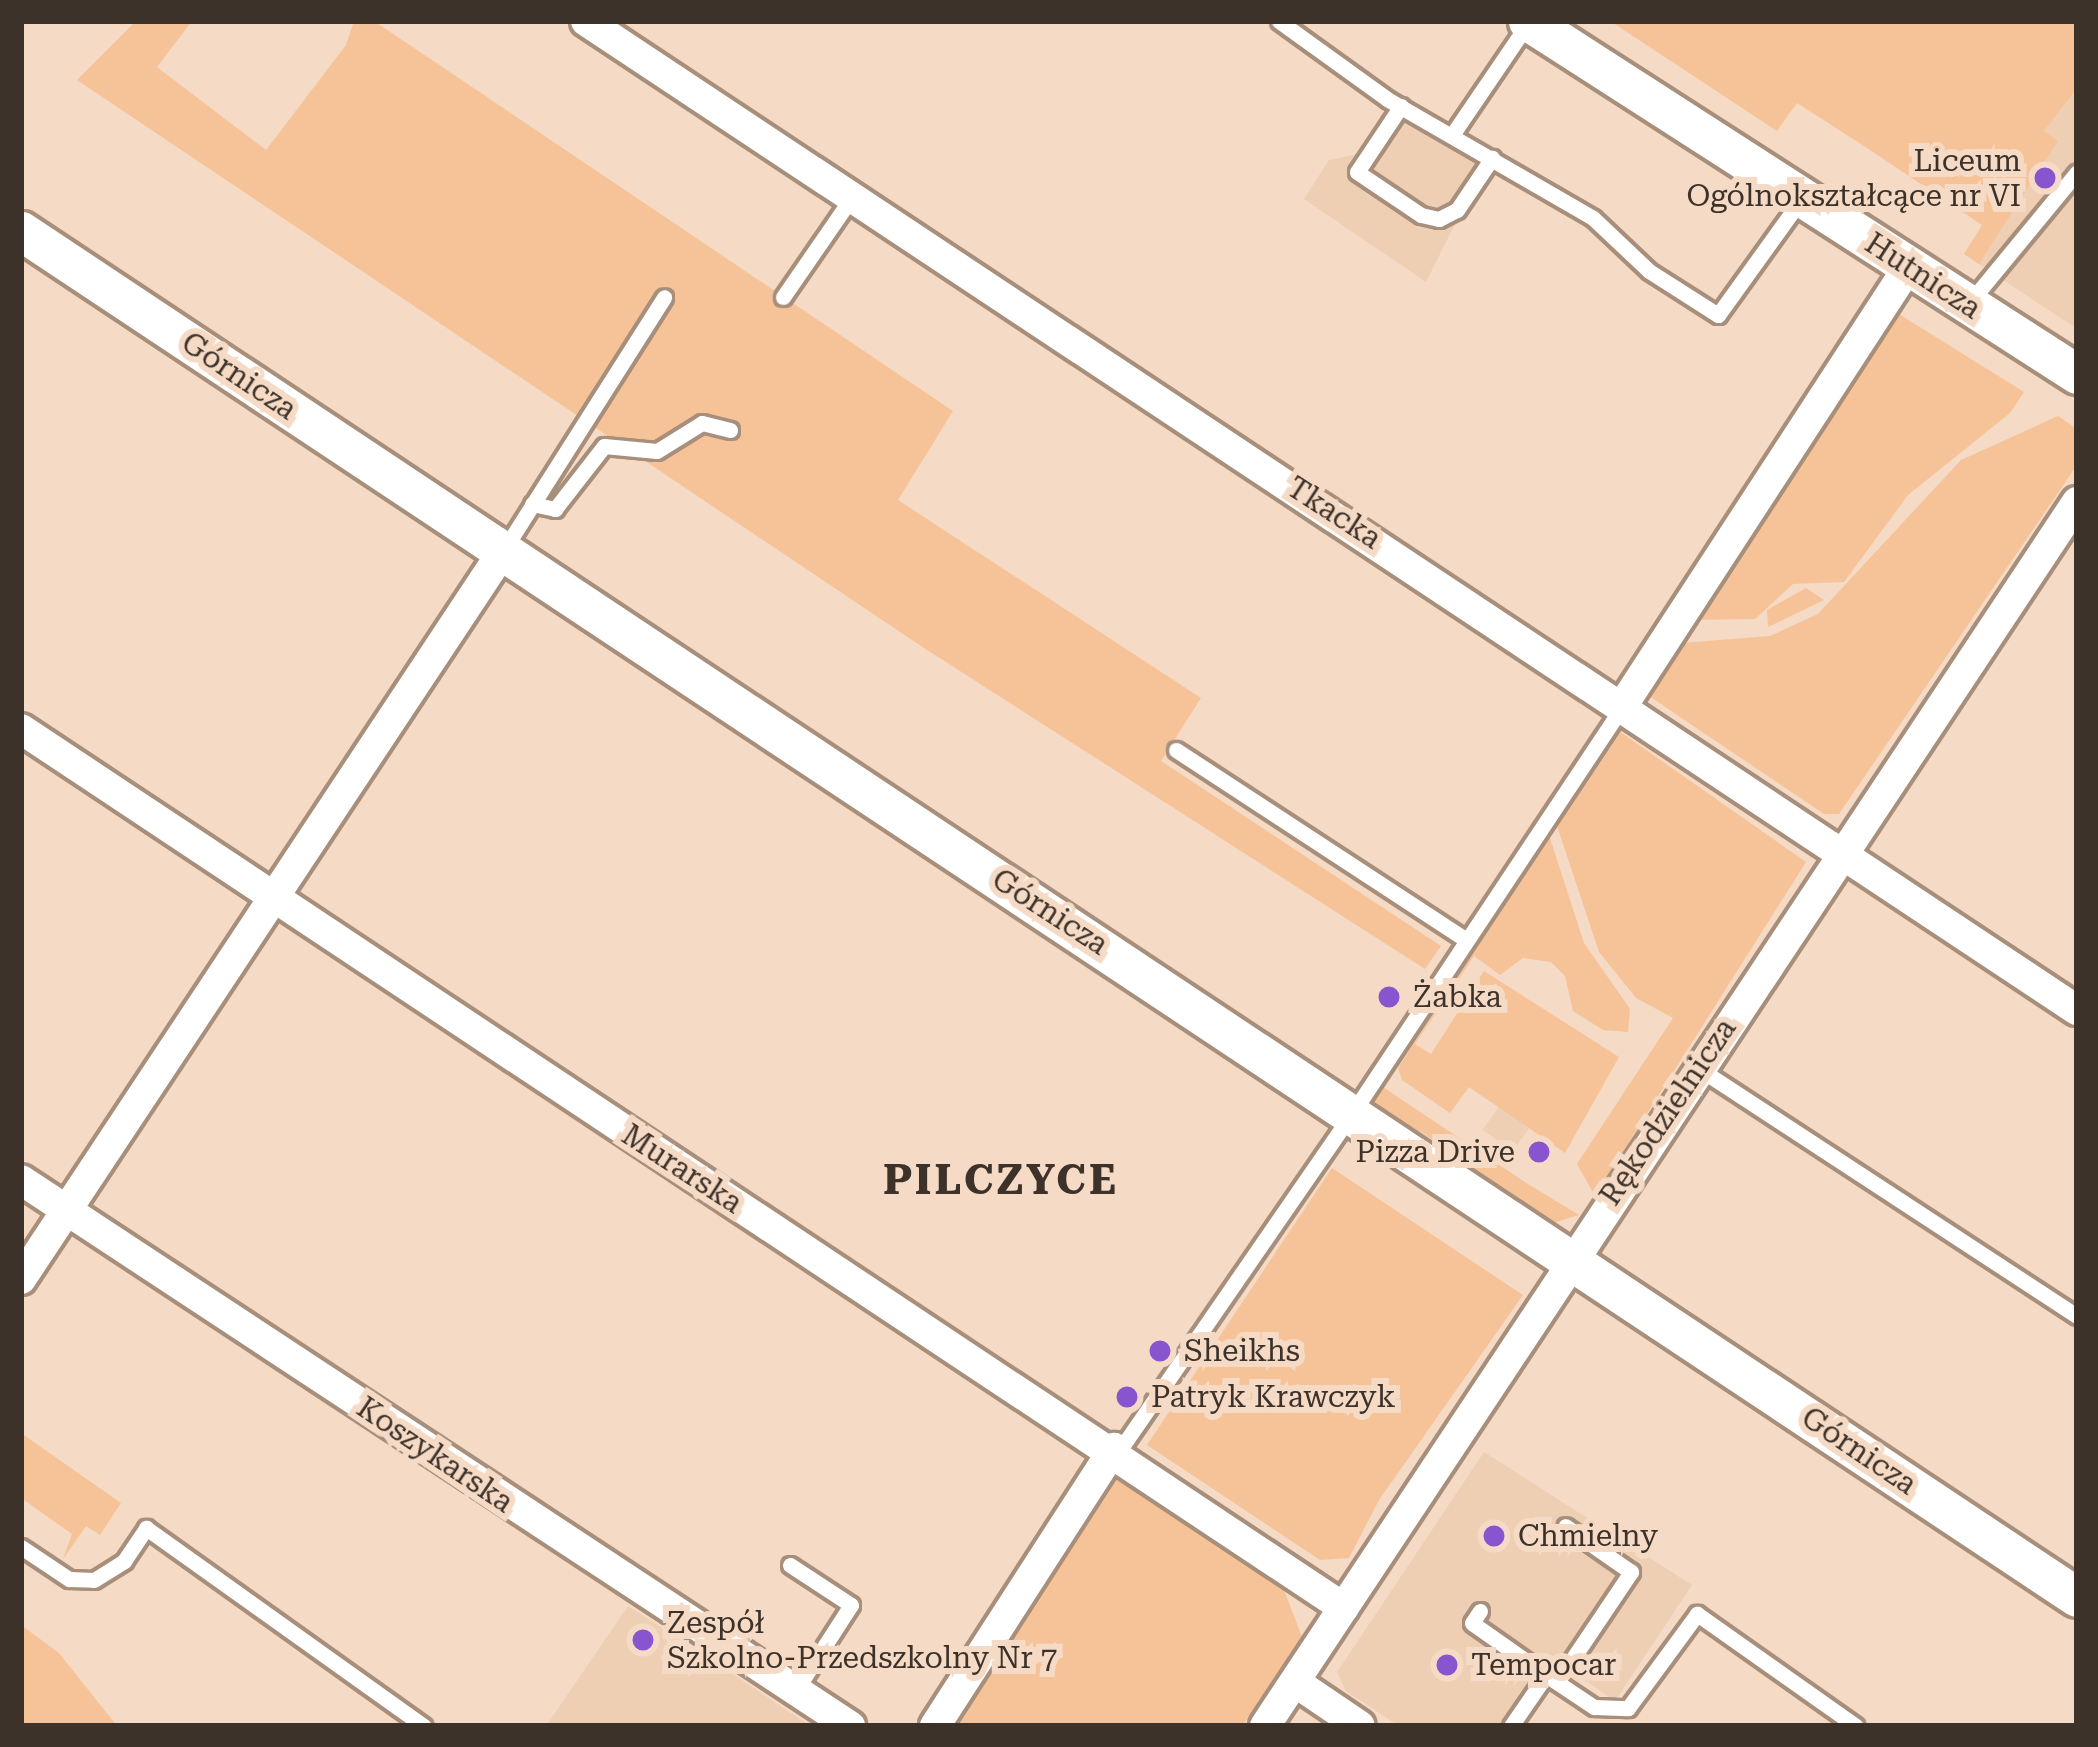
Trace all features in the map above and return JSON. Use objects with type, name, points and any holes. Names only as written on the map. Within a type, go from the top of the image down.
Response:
[{"type":"street","name":"Tkacka","points":[[586,21],[2077,1010]]},
{"type":"street","name":"Hutnicza","points":[[1528,21],[2077,374]]},
{"type":"street","name":"Górnicza","points":[[21,231],[2077,1597]]},
{"type":"street","points":[[1623,705],[1909,266]]},
{"type":"street","name":"Rękodzielnicza","points":[[1265,1726],[2077,502]]},
{"type":"street","points":[[21,1280],[503,551]]},
{"type":"street","name":"Murarska","points":[[21,728],[1117,1450],[1344,1607]]},
{"type":"street","name":"Koszykarska","points":[[21,1180],[850,1726]]},
{"type":"street","points":[[934,1726],[1117,1450]]},
{"type":"street","points":[[1295,1682],[1360,1726]]},
{"type":"lane","points":[[1279,21],[1401,106],[1593,218],[1649,271],[1718,315],[1802,198]]},
{"type":"lane","points":[[1452,135],[1528,21]]},
{"type":"lane","points":[[1401,106],[1357,172],[1421,215],[1439,219],[1457,210],[1492,158]]},
{"type":"lane","points":[[1969,305],[2005,251],[2045,217],[2077,172]]},
{"type":"lane","points":[[783,297],[852,197]]},
{"type":"lane","points":[[503,551],[664,297]]},
{"type":"lane","points":[[532,504],[555,509],[604,446],[657,451],[702,423],[730,430]]},
{"type":"lane","points":[[1359,1102],[1623,705]]},
{"type":"lane","points":[[1176,750],[1466,940]]},
{"type":"lane","points":[[1698,1067],[2077,1316]]},
{"type":"lane","points":[[1117,1450],[1342,1128]]},
{"type":"lane","points":[[1511,1726],[1631,1572],[1564,1526]]},
{"type":"lane","points":[[21,1547],[69,1579],[94,1580],[124,1561],[146,1528],[424,1726]]},
{"type":"lane","points":[[790,1565],[851,1605],[796,1690]]},
{"type":"lane","points":[[1480,1611],[1472,1622],[1551,1679],[1594,1707],[1620,1712],[1696,1614],[1856,1726]]},
{"type":"shaded area","points":[[136,21],[192,21],[157,67],[266,150],[346,45],[354,21],[374,21],[953,411],[898,500],[1201,698],[1161,761],[1441,946],[1425,969],[921,646],[77,80]]},
{"type":"shaded area","points":[[1610,21],[2077,21],[2077,88],[2044,131],[2058,141],[1979,264],[1964,254],[1982,225],[1864,146],[1797,103],[1777,131]]},
{"type":"shaded area","name":"Liceum Ogólnokształcące nr VI","points":[[2077,81],[2077,329],[1964,254]]},
{"type":"shaded area","points":[[1385,109],[1483,168],[1426,282],[1304,199],[1329,160],[1358,154]]},
{"type":"shaded area","points":[[1891,309],[2024,392],[2010,413],[1908,495],[1844,582],[1793,584],[1755,619],[1690,620]]},
{"type":"shaded area","points":[[2058,416],[2077,429],[2077,465],[1839,814],[1824,814],[1646,694],[1681,643],[1770,636],[1818,614],[1961,460]]},
{"type":"shaded area","points":[[1806,588],[1824,600],[1768,627],[1767,610]]},
{"type":"shaded area","points":[[1619,731],[1806,862],[1595,1196],[1577,1164],[1673,1018],[1636,998],[1599,952],[1555,820]]},
{"type":"shaded area","points":[[1549,835],[1584,943],[1630,1009],[1628,1032],[1603,1030],[1573,1011],[1565,976],[1551,962],[1523,958],[1500,975],[1474,956],[1415,1044],[1431,1054],[1484,971],[1619,1057],[1565,1153],[1469,1087],[1450,1113],[1402,1080],[1398,1068]]},
{"type":"shaded area","points":[[1380,1085],[1579,1215],[1550,1224],[1420,1131],[1411,1135],[1369,1110]]},
{"type":"shaded area","points":[[1499,1107],[1529,1129],[1512,1151],[1483,1130]]},
{"type":"shaded area","points":[[1332,1168],[1523,1295],[1379,1500],[1349,1558],[1320,1560],[1147,1445]]},
{"type":"shaded area","points":[[21,1433],[121,1503],[100,1535],[86,1526],[63,1559],[72,1534],[21,1498]]},
{"type":"shaded area","points":[[1484,1452],[1692,1585],[1615,1701],[1560,1663],[1518,1726],[1399,1726],[1346,1691],[1337,1672]]},
{"type":"shaded area","points":[[1109,1473],[1284,1590],[1302,1637],[1242,1726],[945,1726]]},
{"type":"shaded area","name":"Zespół Szkolno-Przedszkolny Nr 7","points":[[628,1606],[733,1674],[810,1726],[546,1726]]},
{"type":"shaded area","points":[[21,1625],[59,1653],[117,1726],[21,1726]]},
{"type":"place","name":"Liceum Ogólnokształcące nr VI","points":[[2045,178]]},
{"type":"place","name":"Żabka","points":[[1389,997]]},
{"type":"place","name":"Pizza Drive","points":[[1539,1152]]},
{"type":"place","name":"Sheikhs","points":[[1160,1351]]},
{"type":"place","name":"Patryk Krawczyk","points":[[1127,1397]]},
{"type":"place","name":"Chmielny","points":[[1494,1536]]},
{"type":"place","name":"Zespół Szkolno-Przedszkolny Nr 7","points":[[643,1640]]},
{"type":"place","name":"Tempocar","points":[[1447,1665]]},
{"type":"district","name":"PILCZYCE","points":[[1001,1180]]}]
